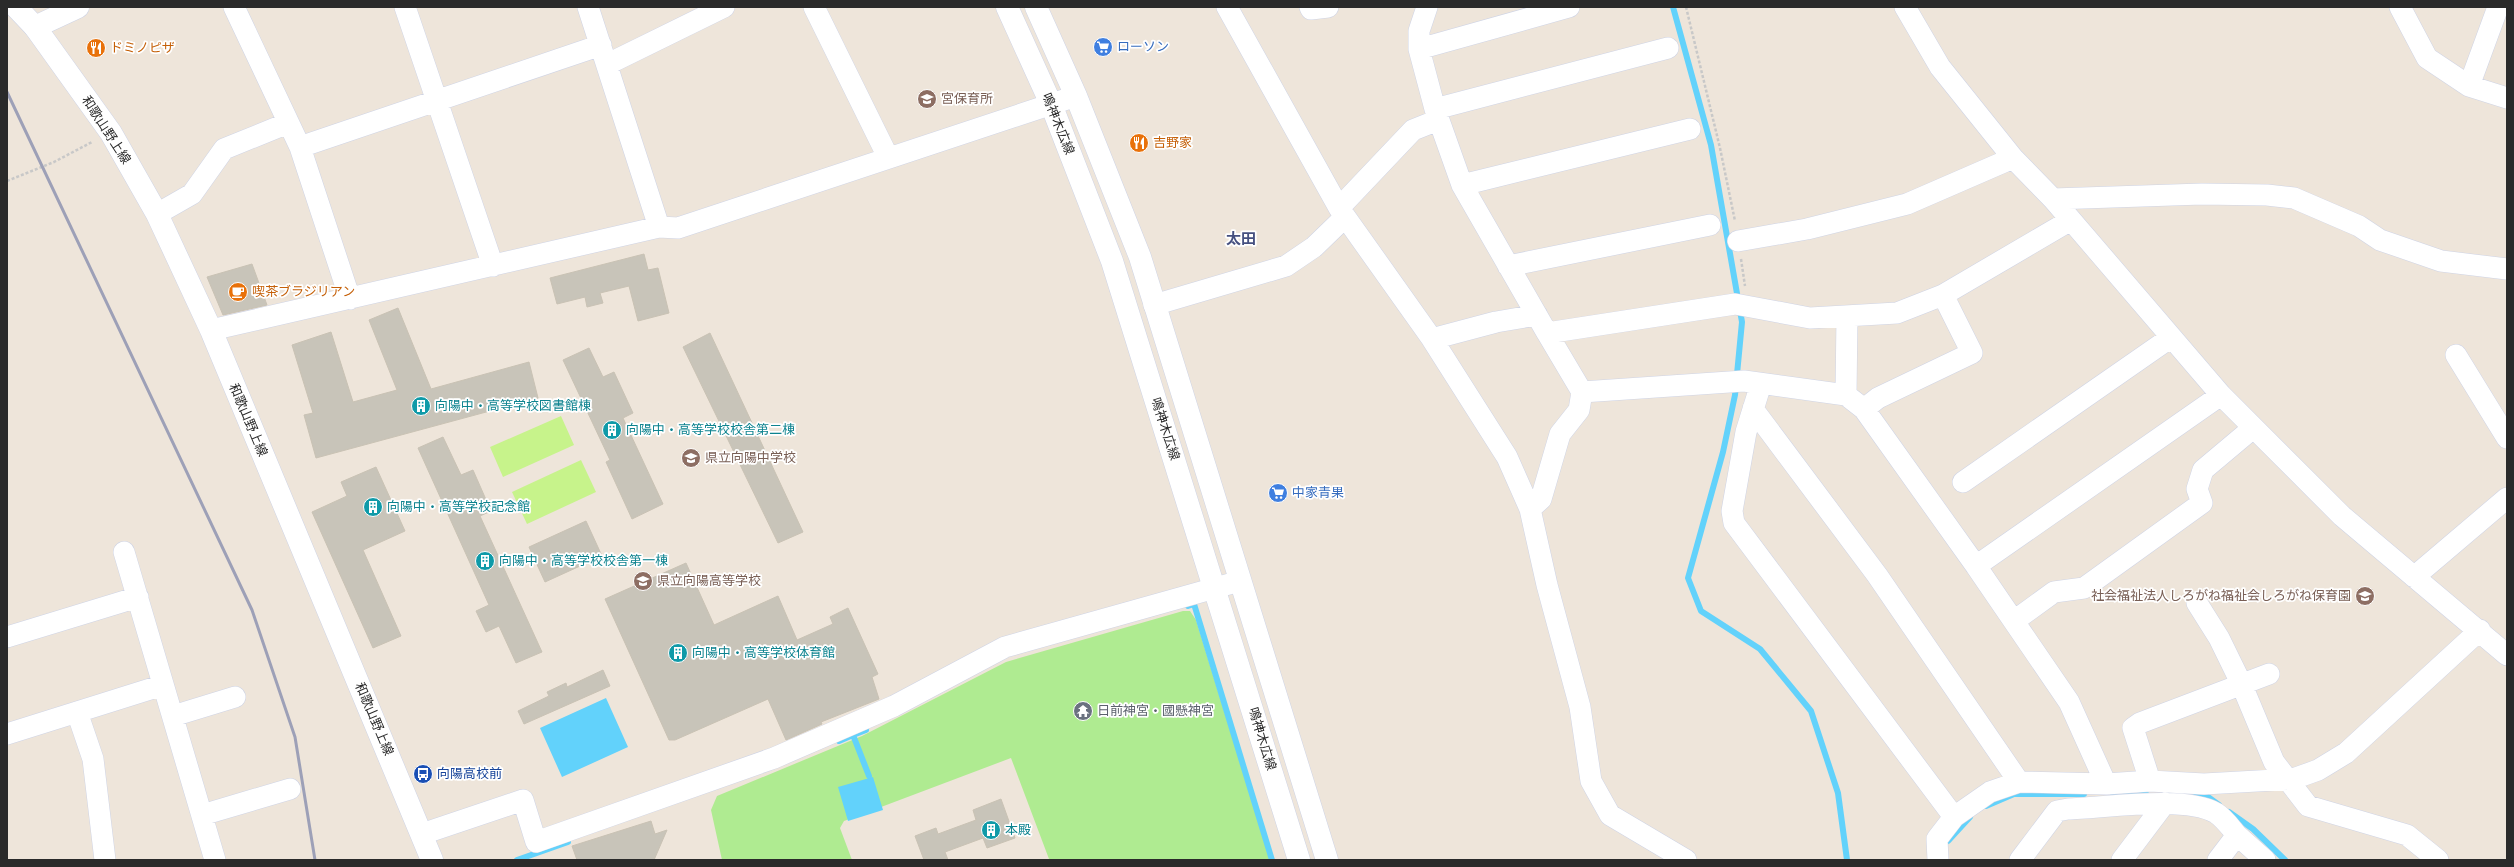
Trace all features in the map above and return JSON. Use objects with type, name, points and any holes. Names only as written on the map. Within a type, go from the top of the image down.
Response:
[{"type":"main road","name":"和歌山野上線","points":[[16,7],[35,27],[111,133],[157,214],[210,330],[432,860]]},
{"type":"main road","points":[[35,27],[78,7]]},
{"type":"main road","name":"鳴神木広線","points":[[1038,8],[1076,96],[1140,257],[1327,860]]},
{"type":"main road","name":"鳴神木広線","points":[[1011,14],[1051,104],[1112,261],[1299,860]]},
{"type":"street","points":[[234,7],[300,147],[350,299]]},
{"type":"street","points":[[405,7],[493,266]]},
{"type":"street","points":[[588,7],[605,55],[659,227]]},
{"type":"street","points":[[300,147],[437,100],[605,55],[724,7]]},
{"type":"street","points":[[814,7],[888,157]]},
{"type":"street","points":[[1227,7],[1342,213],[1432,339],[1507,457],[1530,509],[1547,585],[1580,707],[1591,781],[1610,815],[1686,860]]},
{"type":"street","points":[[1310,7],[1311,9],[1328,7]]},
{"type":"street","points":[[1427,7],[1419,31],[1418,49],[1437,114],[1462,185],[1582,392],[1579,410],[1560,434],[1541,500],[1530,509]]},
{"type":"street","points":[[1418,49],[1569,7]]},
{"type":"street","points":[[1905,7],[1940,67],[2013,158],[2053,199],[2170,338],[2222,395],[2253,428],[2342,516],[2503,649]]},
{"type":"street","points":[[2400,7],[2428,58],[2469,86],[2507,98]]},
{"type":"street","points":[[2469,86],[2498,7]]},
{"type":"street","points":[[1011,14],[1038,8]]},
{"type":"street","points":[[1154,305],[1286,266],[1314,247],[1413,130],[1437,114],[1668,48]]},
{"type":"street","points":[[210,330],[659,227],[678,228],[888,157],[1076,96]]},
{"type":"street","points":[[157,214],[192,194],[224,149],[288,122]]},
{"type":"street","points":[[1462,185],[1690,129]]},
{"type":"street","points":[[1738,241],[1807,229],[1907,204],[2013,158]]},
{"type":"street","points":[[2053,199],[2202,194],[2267,195],[2294,198],[2359,226],[2380,240],[2441,262],[2507,269]]},
{"type":"street","points":[[1547,333],[1735,304],[1810,318],[1897,313],[1943,295],[2071,220]]},
{"type":"street","points":[[1508,266],[1710,225]]},
{"type":"street","points":[[1864,409],[1878,398],[1972,353],[1943,295]]},
{"type":"street","points":[[1432,339],[1496,322],[1536,315]]},
{"type":"street","points":[[1846,395],[1847,316]]},
{"type":"street","points":[[1962,482],[2170,338]]},
{"type":"street","points":[[2456,355],[2507,438]]},
{"type":"street","points":[[1582,392],[1744,381],[1846,395],[1864,409],[1976,566],[2069,702],[2106,784]]},
{"type":"street","points":[[1761,384],[1746,432],[1732,511],[1734,523],[1954,817]]},
{"type":"street","points":[[1976,566],[2222,395]]},
{"type":"street","points":[[1753,409],[1877,575],[2019,782]]},
{"type":"street","points":[[2014,621],[2054,592],[2084,588],[2202,503],[2197,489],[2203,470],[2253,428]]},
{"type":"street","points":[[2414,577],[2507,498]]},
{"type":"street","points":[[124,552],[215,860]]},
{"type":"street","points":[[422,834],[523,800],[536,842],[774,758],[894,706],[1006,647],[1240,580]]},
{"type":"street","points":[[7,637],[138,598]]},
{"type":"street","points":[[2198,602],[2219,638],[2241,683],[2274,762],[2308,806],[2407,835],[2438,860]]},
{"type":"street","points":[[1938,860],[1937,839],[1954,817],[1990,792],[2019,782],[2106,784],[2150,781],[2204,784],[2293,779],[2318,770],[2346,752],[2480,630]]},
{"type":"street","points":[[2150,781],[2134,728],[2140,723],[2241,683],[2269,674]]},
{"type":"street","points":[[7,734],[163,685]]},
{"type":"street","points":[[172,716],[234,697]]},
{"type":"street","points":[[78,712],[93,758],[106,860]]},
{"type":"street","points":[[202,816],[290,788]]},
{"type":"street","points":[[2122,860],[2165,803]]},
{"type":"street","points":[[2020,860],[2057,811],[2165,803],[2201,807],[2217,814],[2237,835],[2265,860]]},
{"type":"street","points":[[2218,860],[2237,835]]},
{"type":"path","points":[[1686,7],[1720,148],[1738,241],[1748,306]]},
{"type":"path","points":[[7,181],[54,162],[111,133]]},
{"type":"green space","points":[[561,416],[574,445],[503,477],[490,447]]},
{"type":"green space","points":[[581,460],[596,492],[527,524],[512,492]]},
{"type":"green space","name":"日前神宮・國懸神宮","points":[[1183,611],[1190,611],[1196,620],[1270,860],[1046,860],[1049,859],[1011,758],[844,821],[840,828],[852,860],[722,860],[711,810],[717,796],[862,736],[1006,662]]},
{"type":"water","points":[[606,698],[628,747],[562,777],[540,728]]},
{"type":"water","points":[[873,777],[883,810],[848,821],[838,787]]},
{"type":"building","points":[[644,254],[648,270],[658,268],[669,313],[638,321],[629,286],[600,293],[603,303],[587,307],[585,297],[557,304],[550,278]]},
{"type":"building","name":"喫茶ブラジリアン","points":[[252,264],[267,305],[223,315],[207,277]]},
{"type":"building","name":"向陽中・高等学校図書館棟","points":[[398,308],[431,389],[529,362],[538,398],[316,458],[304,415],[313,413],[292,345],[331,332],[353,402],[397,390],[369,320]]},
{"type":"building","points":[[710,333],[803,532],[778,543],[683,347]]},
{"type":"building","name":"向陽中・高等学校校舎第二棟","points":[[589,348],[603,377],[614,372],[633,413],[623,418],[663,504],[632,519],[606,462],[610,460],[563,360]]},
{"type":"building","name":"向陽中・高等学校校舎第一棟","points":[[443,437],[461,475],[473,470],[491,511],[480,516],[542,652],[516,663],[499,626],[486,632],[476,611],[489,605],[418,448]]},
{"type":"building","points":[[376,467],[405,531],[363,550],[401,636],[373,648],[312,512],[347,496],[341,482]]},
{"type":"building","points":[[586,521],[602,556],[545,582],[529,547]]},
{"type":"building","points":[[686,563],[714,625],[778,596],[797,640],[833,624],[830,617],[848,608],[878,674],[872,677],[879,699],[821,722],[822,724],[786,740],[768,699],[675,740],[669,740],[605,599]]},
{"type":"building","points":[[603,670],[610,686],[524,724],[518,711],[549,696],[547,692],[566,683],[567,687]]},
{"type":"building","points":[[1001,799],[1015,838],[987,848],[983,838],[945,852],[948,860],[924,860],[915,836],[936,828],[938,834],[976,820],[973,810]]},
{"type":"building","points":[[651,821],[655,834],[667,830],[654,860],[577,860],[572,846]]},
{"type":"waterway","points":[[1673,7],[1711,145],[1742,322],[1735,395],[1723,452],[1688,578],[1701,611],[1760,649],[1811,711],[1838,793],[1847,860]]},
{"type":"waterway","points":[[1188,606],[1194,604],[1272,860]]},
{"type":"waterway","points":[[853,735],[866,730]]},
{"type":"waterway","points":[[839,741],[853,735],[869,776]]},
{"type":"waterway","points":[[2113,793],[2146,794]]},
{"type":"waterway","points":[[1986,806],[2014,794],[2084,794]]},
{"type":"waterway","points":[[2193,796],[2208,797],[2219,805]]},
{"type":"waterway","points":[[2229,812],[2253,829],[2285,860]]},
{"type":"waterway","points":[[1948,841],[1970,817]]},
{"type":"waterway","points":[[517,860],[568,842]]},
{"type":"railway","points":[[7,92],[252,610],[295,737],[315,860]]},
{"type":"place","name":"ローソン","points":[[1103,47]]},
{"type":"place","name":"ドミノピザ","points":[[96,48]]},
{"type":"place","name":"宮保育所","points":[[927,99]]},
{"type":"place","name":"吉野家","points":[[1139,143]]},
{"type":"place","name":"喫茶ブラジリアン","points":[[238,292]]},
{"type":"place","name":"向陽中・高等学校図書館棟","points":[[421,406]]},
{"type":"place","name":"向陽中・高等学校校舎第二棟","points":[[612,430]]},
{"type":"place","name":"県立向陽中学校","points":[[691,458]]},
{"type":"place","name":"中家青果","points":[[1278,493]]},
{"type":"place","name":"向陽中・高等学校記念館","points":[[373,507]]},
{"type":"place","name":"向陽中・高等学校校舎第一棟","points":[[485,561]]},
{"type":"place","name":"県立向陽高等学校","points":[[643,581]]},
{"type":"place","name":"社会福祉法人しろがね福祉会しろがね保育園","points":[[2365,596]]},
{"type":"place","name":"向陽中・高等学校体育館","points":[[678,653]]},
{"type":"place","name":"日前神宮・國懸神宮","points":[[1083,711]]},
{"type":"place","name":"向陽高校前","points":[[423,774]]},
{"type":"place","name":"本殿","points":[[991,830]]},
{"type":"district","name":"太田","points":[[1241,239]]}]
